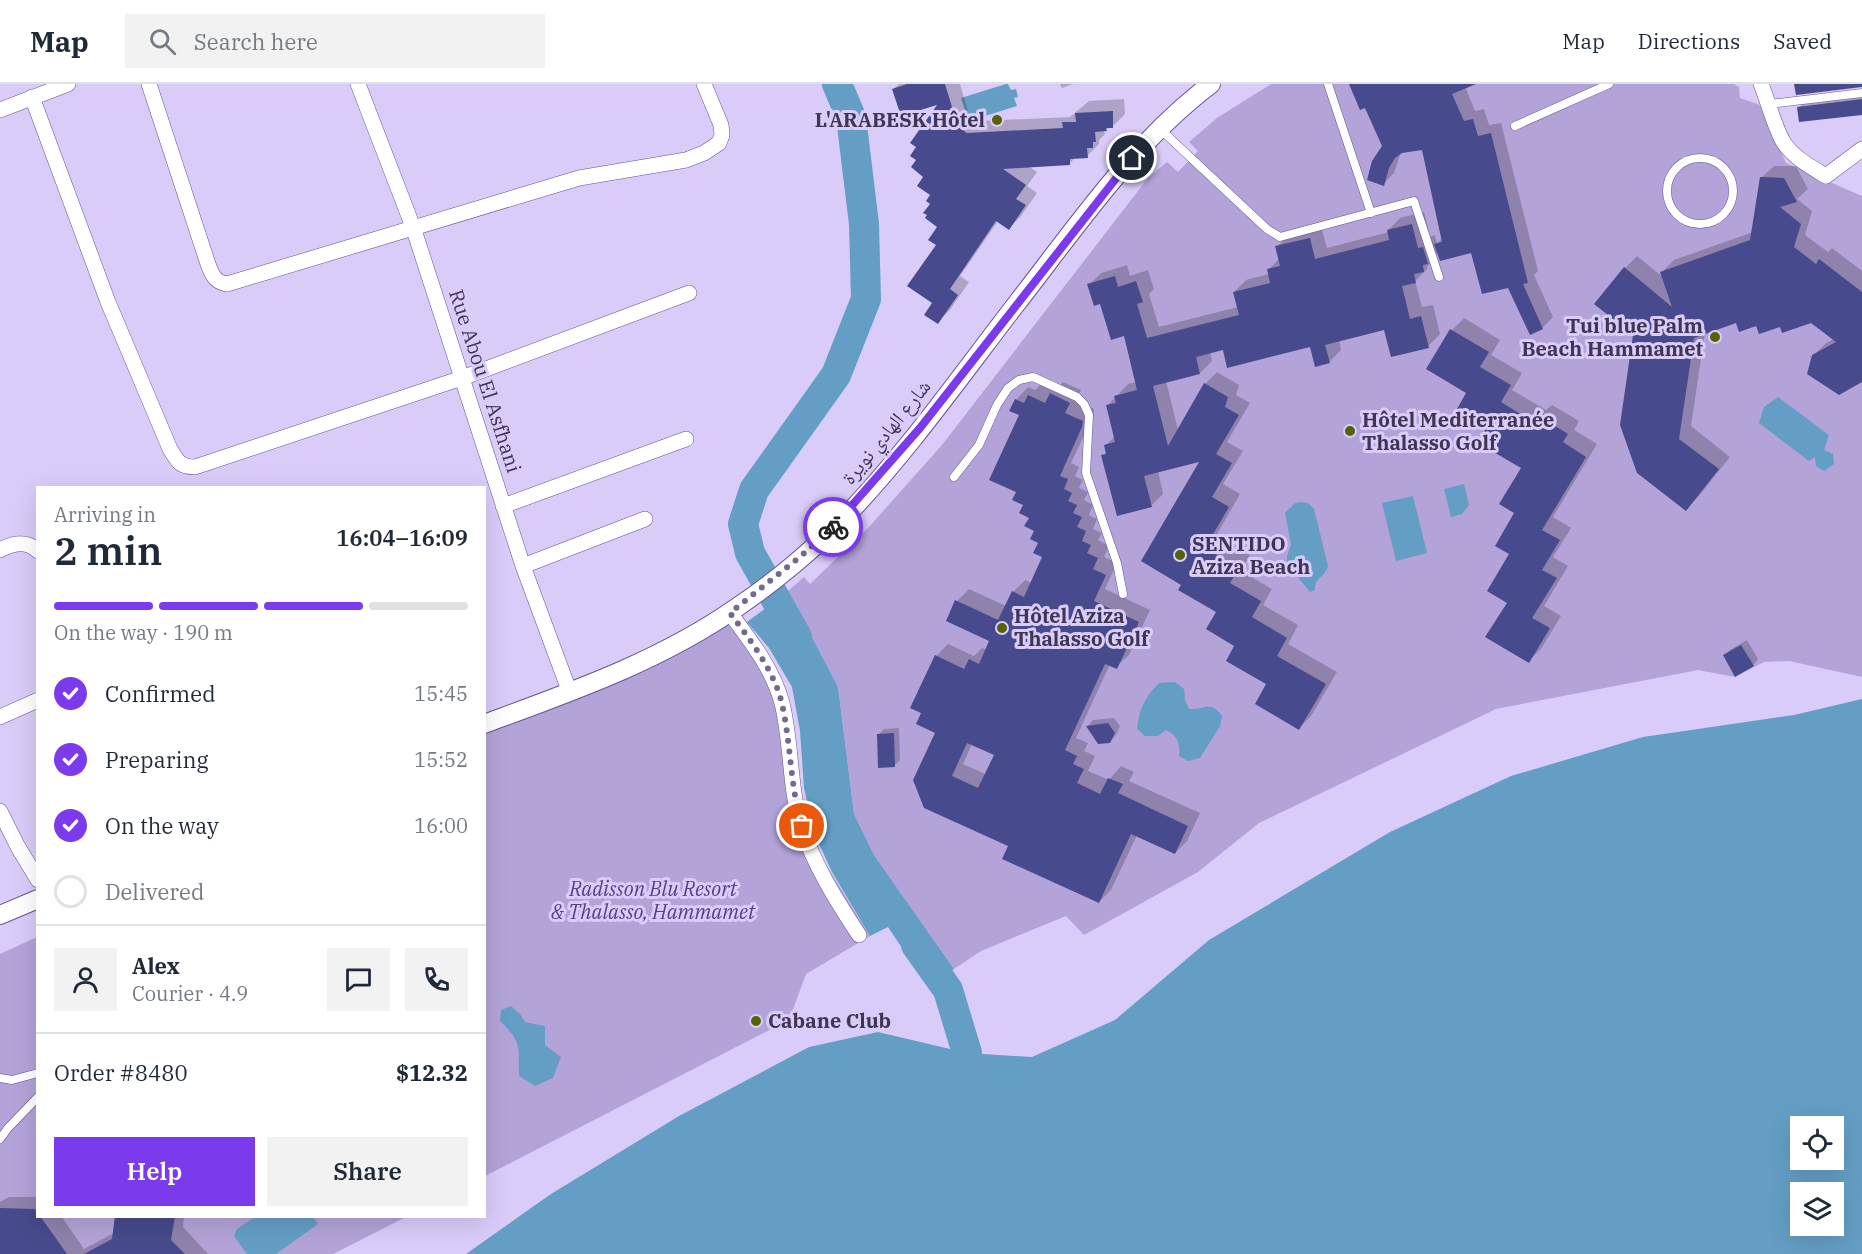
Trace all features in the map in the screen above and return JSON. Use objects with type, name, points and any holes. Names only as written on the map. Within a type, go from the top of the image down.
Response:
[{"type":"street","points":[[0,110],[68,84]]},
{"type":"street","points":[[149,84],[208,264],[213,277],[220,283],[237,282],[579,178],[686,160],[704,153],[719,143],[723,135],[704,84]]},
{"type":"street","name":"Rue Abou El Asfhani","points":[[358,84],[413,227],[523,566],[570,693]]},
{"type":"street","name":"شارع الهادي نويرة","points":[[486,723],[570,693],[663,652],[734,610],[800,557],[842,519],[887,467],[1132,158],[1159,128],[1211,84]]},
{"type":"street","points":[[1761,84],[1784,142],[1797,157],[1826,176],[1862,149]]},
{"type":"street","points":[[32,97],[108,302],[170,449],[180,464],[185,467],[195,467],[462,378],[689,293]]},
{"type":"street","points":[[503,506],[686,439]]},
{"type":"street","points":[[523,566],[645,519]]},
{"type":"street","points":[[0,550],[16,543],[26,544],[36,550]]},
{"type":"street","points":[[734,610],[761,657],[782,702],[797,808],[815,862],[859,935]]},
{"type":"street","points":[[0,717],[36,701]]},
{"type":"street","points":[[0,811],[36,877]]},
{"type":"street","points":[[0,915],[36,900]]},
{"type":"lane","points":[[1328,84],[1371,213]]},
{"type":"lane","points":[[1515,126],[1609,84]]},
{"type":"lane","points":[[1769,104],[1862,93]]},
{"type":"lane","points":[[1159,128],[1267,229],[1280,237],[1414,201],[1439,277]]},
{"type":"lane","points":[[1697,158],[1710,159],[1721,166],[1729,176],[1733,188],[1731,201],[1725,212],[1715,220],[1702,224],[1689,222],[1678,216],[1670,206],[1667,193],[1668,180],[1674,169],[1684,161],[1697,158]]},
{"type":"lane","points":[[954,477],[979,445],[997,405],[1008,388],[1019,380],[1033,377],[1077,397],[1084,404],[1089,415],[1086,473],[1117,563],[1123,594]]},
{"type":"lane","points":[[0,1078],[12,1080],[36,1074]]},
{"type":"lane","points":[[0,1139],[36,1099]]},
{"type":"green space","points":[[1271,84],[1734,84],[1739,87],[1740,98],[1760,105],[1786,163],[1862,196],[1862,677],[1789,661],[1764,662],[1735,677],[1698,670],[1496,709],[1259,823],[1198,872],[1084,935],[1066,916],[981,951],[954,969],[874,855],[854,814],[838,687],[788,591],[804,577],[810,584],[869,527],[942,445],[1148,178],[1167,162],[1178,172],[1198,151],[1189,142],[1217,118]]},
{"type":"green space","name":"Radisson Blu Resort & Thalasso, Hammamet","points":[[727,616],[762,653],[807,834],[870,936],[806,974],[789,1020],[486,1175],[486,729]]},
{"type":"green space","points":[[36,937],[36,1218],[404,1218],[333,1254],[0,1254],[0,954]]},
{"type":"water","points":[[1006,84],[1011,90],[1016,89],[1018,97],[1014,98],[1017,106],[969,121],[961,98]]},
{"type":"water","points":[[1778,397],[1829,435],[1824,450],[1833,454],[1834,464],[1824,471],[1816,466],[1815,457],[1809,461],[1759,423],[1764,407]]},
{"type":"water","points":[[1464,484],[1469,505],[1462,514],[1451,517],[1444,489]]},
{"type":"water","points":[[1413,496],[1427,553],[1396,561],[1382,503]]},
{"type":"water","points":[[1295,503],[1308,503],[1314,509],[1328,566],[1316,583],[1315,590],[1310,592],[1287,564],[1291,544],[1285,513]]},
{"type":"water","points":[[788,591],[838,687],[854,814],[874,855],[954,969],[928,987],[888,927],[870,936],[832,872],[814,833],[804,788],[800,731],[792,687],[769,648],[747,622]]},
{"type":"water","points":[[1175,682],[1184,689],[1189,709],[1211,707],[1222,716],[1220,726],[1200,758],[1188,761],[1179,756],[1177,740],[1170,732],[1166,730],[1158,736],[1145,736],[1137,729],[1141,709],[1150,693],[1159,683]]},
{"type":"water","points":[[1862,699],[1862,1254],[466,1254],[551,1194],[679,1116],[809,1047],[878,1032],[967,1053],[1032,1057],[1115,1020],[1209,940],[1390,832],[1511,776],[1643,737],[1794,715]]},
{"type":"water","points":[[511,1006],[525,1022],[545,1026],[545,1045],[561,1057],[553,1078],[535,1086],[519,1076],[519,1051],[516,1040],[500,1021],[501,1010]]},
{"type":"water","points":[[254,1218],[314,1218],[318,1224],[276,1254],[247,1254],[234,1236],[237,1229]]},
{"type":"building","points":[[907,84],[945,84],[958,127],[967,133],[1063,128],[1062,122],[1076,122],[1075,113],[1113,111],[1113,128],[1095,132],[1096,142],[1093,142],[1093,148],[1087,148],[1088,158],[1070,159],[1070,165],[1003,169],[1026,185],[1016,199],[1026,205],[1009,230],[996,221],[950,289],[958,295],[938,324],[924,315],[932,303],[907,286],[936,245],[928,240],[937,227],[925,218],[927,215],[923,213],[930,204],[926,201],[930,195],[917,186],[923,177],[911,167],[916,160],[910,156],[916,147],[910,143],[937,105],[901,116],[892,89]]},
{"type":"building","points":[[1349,84],[1476,84],[1452,94],[1464,121],[1473,119],[1478,136],[1491,133],[1528,283],[1523,284],[1543,329],[1530,335],[1508,288],[1482,294],[1471,253],[1440,261],[1434,244],[1442,242],[1422,150],[1402,153],[1395,158],[1389,168],[1384,186],[1367,180],[1372,161],[1382,146],[1365,108],[1360,110]]},
{"type":"building","points":[[1794,84],[1862,84],[1862,87],[1796,95]]},
{"type":"building","points":[[1862,99],[1862,115],[1799,122],[1797,107]]},
{"type":"building","points":[[1760,177],[1784,178],[1797,202],[1780,207],[1801,224],[1794,247],[1816,264],[1819,259],[1862,292],[1862,382],[1839,395],[1807,374],[1812,355],[1836,342],[1811,323],[1782,333],[1780,327],[1759,334],[1756,326],[1739,332],[1736,323],[1694,338],[1679,439],[1719,469],[1686,511],[1637,473],[1620,425],[1633,335],[1594,304],[1624,267],[1672,307],[1660,272],[1750,240]]},
{"type":"building","points":[[1412,224],[1418,248],[1423,247],[1428,264],[1423,265],[1424,272],[1414,274],[1416,283],[1402,286],[1410,319],[1421,316],[1429,348],[1391,357],[1384,330],[1325,345],[1330,363],[1315,367],[1310,347],[1227,368],[1223,350],[1196,357],[1200,374],[1153,386],[1168,446],[1204,383],[1228,397],[1225,407],[1239,415],[1216,454],[1232,463],[1212,497],[1229,507],[1205,548],[1239,568],[1230,583],[1261,601],[1252,617],[1287,638],[1277,656],[1326,684],[1299,730],[1255,704],[1266,684],[1226,661],[1234,646],[1206,629],[1216,612],[1178,590],[1181,585],[1141,561],[1199,462],[1144,476],[1152,507],[1117,516],[1101,455],[1106,454],[1104,445],[1115,442],[1106,405],[1116,403],[1114,396],[1137,390],[1124,336],[1111,340],[1100,304],[1094,306],[1087,284],[1115,276],[1118,287],[1136,281],[1143,302],[1137,304],[1147,338],[1239,315],[1233,292],[1270,283],[1267,269],[1280,266],[1275,246],[1310,238],[1315,259],[1389,240],[1387,230]]},
{"type":"building","points":[[1450,329],[1489,352],[1480,367],[1511,385],[1501,402],[1535,423],[1539,416],[1568,434],[1563,442],[1586,457],[1542,530],[1560,540],[1542,570],[1557,578],[1532,618],[1550,628],[1529,663],[1485,637],[1507,603],[1487,591],[1509,554],[1495,546],[1514,513],[1499,504],[1521,468],[1478,443],[1487,427],[1457,409],[1466,393],[1426,369]]},
{"type":"building","points":[[1050,393],[1070,403],[1065,413],[1083,421],[1060,476],[1068,479],[1064,489],[1072,493],[1068,501],[1077,505],[1073,513],[1082,517],[1077,527],[1086,531],[1082,541],[1091,545],[1087,553],[1098,558],[1093,569],[1106,575],[1094,601],[1139,622],[1117,669],[1105,664],[1065,750],[1077,756],[1073,764],[1084,769],[1077,783],[1100,794],[1108,778],[1123,784],[1118,793],[1188,826],[1175,854],[1131,834],[1099,903],[1002,859],[1008,846],[924,808],[913,780],[935,733],[916,724],[921,713],[910,708],[935,655],[964,669],[969,659],[979,664],[989,641],[946,621],[955,600],[998,620],[1012,591],[1024,597],[1042,557],[1033,553],[1038,543],[1030,539],[1034,531],[1024,526],[1029,518],[1019,513],[1023,505],[1012,500],[1016,492],[989,480],[1019,415],[1009,411],[1015,399],[1024,403],[1028,395],[1045,403]],"holes":[[[967,743],[994,755],[978,788],[952,776]]]},
{"type":"building","points":[[1741,645],[1754,666],[1735,677],[1723,655]]},
{"type":"building","points":[[1108,723],[1115,733],[1110,743],[1098,744],[1086,726]]},
{"type":"building","points":[[894,733],[895,767],[878,768],[877,734]]},
{"type":"building","points":[[0,1208],[35,1209],[36,1218],[41,1218],[67,1254],[0,1254]]},
{"type":"building","points":[[115,1218],[175,1218],[171,1240],[185,1254],[84,1254],[112,1239]]},
{"type":"waterway","points":[[797,637],[750,553],[743,524],[754,490],[836,375],[866,299],[864,224],[851,117],[837,84]]},
{"type":"waterway","points":[[916,945],[948,990],[967,1053]]},
{"type":"way so far","points":[[802,826],[791,771],[782,702],[761,657],[730,613],[800,557],[833,527]]},
{"type":"place","name":"L'ARABESK Hôtel","points":[[997,120]]},
{"type":"place","name":"Tui blue Palm Beach Hammamet","points":[[1715,337]]},
{"type":"place","name":"Hôtel Mediterranée Thalasso Golf","points":[[1350,431]]},
{"type":"place","name":"SENTIDO Aziza Beach","points":[[1180,555]]},
{"type":"place","name":"Hôtel Aziza Thalasso Golf","points":[[1002,628]]},
{"type":"place","name":"Cabane Club","points":[[756,1021]]},
{"type":"route","points":[[833,527],[855,505],[920,428],[1132,158]]}]
